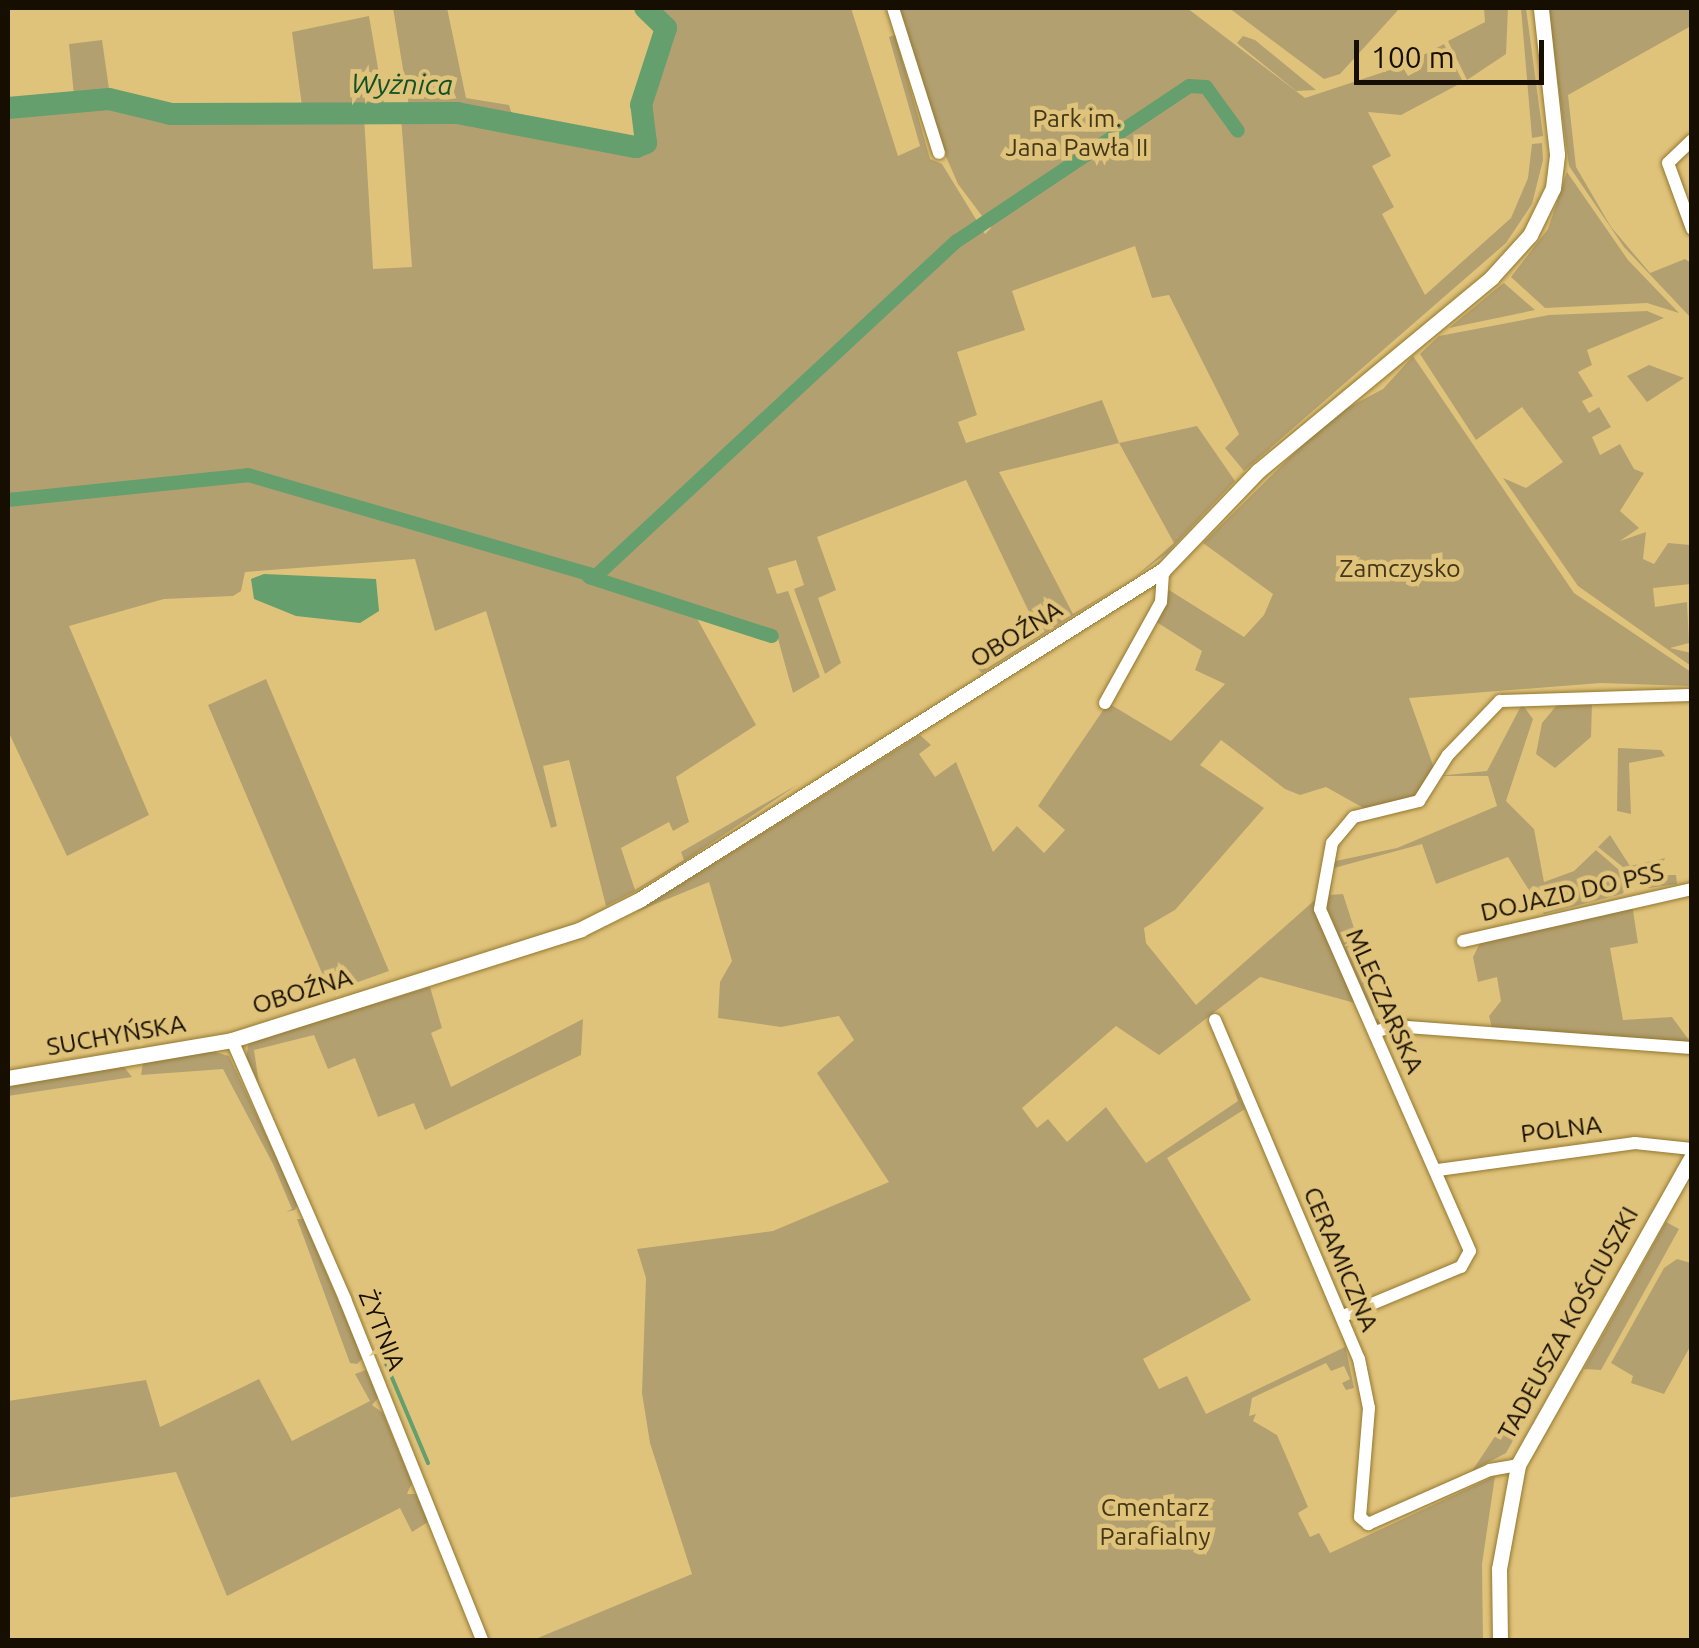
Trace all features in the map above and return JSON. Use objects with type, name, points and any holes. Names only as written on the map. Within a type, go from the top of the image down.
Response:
[{"type":"street","points":[[893,8],[940,154]]},
{"type":"street","name":"OBOŹNA","points":[[232,1040],[605,918],[1163,570],[1258,471],[1491,278],[1530,236],[1548,202],[1557,154],[1541,8]]},
{"type":"street","points":[[1692,140],[1668,163],[1692,229]]},
{"type":"street","points":[[1105,703],[1161,602],[1163,570]]},
{"type":"street","name":"MLECZARSKA","points":[[1343,1316],[1468,1259],[1470,1244],[1320,909],[1328,852],[1354,817],[1420,801],[1448,755],[1500,700],[1609,692],[1692,695]]},
{"type":"street","name":"DOJAZD DO PSS","points":[[1463,941],[1692,889]]},
{"type":"street","name":"CERAMICZNA","points":[[1216,1020],[1343,1316],[1368,1401],[1356,1509],[1368,1524],[1490,1470],[1518,1465]]},
{"type":"street","points":[[1375,1032],[1393,1026],[1692,1048]]},
{"type":"street","name":"SUCHYŃSKA","points":[[8,1078],[232,1040]]},
{"type":"street","name":"ŻYTNIA","points":[[232,1040],[338,1282],[482,1640]]},
{"type":"street","name":"POLNA","points":[[1438,1170],[1635,1143],[1692,1152]]},
{"type":"street","name":"TADEUSZA KOŚCIUSZKI","points":[[1500,1640],[1499,1569],[1518,1465],[1692,1152]]},
{"type":"green space","name":"Park im. Jana Pawła II","points":[[393,8],[447,8],[466,98],[509,105],[513,118],[636,147],[646,142],[641,105],[666,28],[645,8],[851,8],[898,156],[920,146],[889,37],[895,35],[930,159],[942,164],[985,234],[991,228],[958,184],[923,104],[896,8],[1187,8],[1305,98],[1402,66],[1408,76],[1421,69],[1416,59],[1444,44],[1463,82],[1401,115],[1368,112],[1391,156],[1372,166],[1394,207],[1382,214],[1425,295],[1511,218],[1528,178],[1532,144],[1542,143],[1543,160],[1532,204],[1506,243],[1244,471],[1225,448],[1239,434],[1169,295],[1152,298],[1135,246],[1012,291],[1025,330],[957,352],[977,415],[958,422],[966,443],[1102,400],[1119,443],[999,472],[1073,614],[1123,584],[982,673],[976,667],[982,663],[986,669],[1040,635],[966,480],[817,537],[836,590],[818,598],[841,663],[825,674],[794,589],[804,585],[796,560],[768,568],[777,594],[788,591],[820,677],[793,693],[778,639],[694,613],[756,725],[676,777],[689,822],[673,831],[669,822],[621,848],[635,890],[684,860],[681,852],[797,785],[685,861],[636,891],[606,906],[569,760],[543,766],[557,826],[551,828],[486,611],[435,631],[415,559],[245,572],[241,591],[233,596],[164,599],[69,626],[149,815],[67,856],[8,731],[8,505],[202,479],[8,495],[8,101],[74,96],[69,44],[102,40],[110,96],[176,113],[302,106],[292,32],[369,16],[384,103],[409,106]],"holes":[[[364,116],[401,116],[412,267],[373,269]]]},
{"type":"green space","points":[[1229,8],[1400,8],[1340,74],[1324,79]]},
{"type":"green space","points":[[1484,8],[1508,8],[1506,54],[1467,80],[1448,41],[1485,22]]},
{"type":"green space","points":[[1521,8],[1526,8],[1543,136],[1532,138]]},
{"type":"green space","points":[[1548,8],[1691,8],[1691,26],[1568,95],[1576,167],[1611,227],[1650,273],[1685,259],[1691,263],[1691,318],[1624,247],[1569,166]]},
{"type":"green space","points":[[1243,36],[1255,40],[1316,90],[1296,91],[1237,43]]},
{"type":"green space","points":[[1567,172],[1628,260],[1679,313],[1647,303],[1545,308],[1511,277],[1548,229]]},
{"type":"green space","points":[[1504,283],[1535,310],[1449,328],[1501,285]]},
{"type":"green space","points":[[1647,311],[1664,318],[1587,350],[1592,365],[1578,372],[1593,396],[1582,401],[1589,413],[1599,407],[1611,427],[1592,437],[1600,455],[1620,444],[1634,469],[1644,473],[1620,511],[1639,528],[1620,541],[1646,532],[1643,559],[1654,564],[1668,543],[1691,545],[1691,584],[1653,588],[1655,607],[1687,602],[1689,643],[1670,648],[1691,653],[1691,666],[1578,586],[1503,478],[1526,488],[1563,462],[1522,407],[1476,440],[1420,354],[1439,336],[1549,315]]},
{"type":"green space","points":[[1413,356],[1574,593],[1691,672],[1691,686],[1601,683],[1409,698],[1434,768],[1420,795],[1369,811],[1326,787],[1300,795],[1285,789],[1221,740],[1200,765],[1264,808],[1175,910],[1144,928],[1146,943],[1196,1005],[1316,899],[1355,1003],[1260,977],[1159,1055],[1116,1026],[1022,1108],[1037,1128],[1048,1119],[1067,1142],[1106,1107],[1146,1163],[1238,1101],[1229,1074],[1245,1109],[1167,1158],[1251,1300],[1143,1359],[1159,1389],[1187,1376],[1206,1414],[1345,1347],[1341,1325],[1354,1388],[1346,1390],[1342,1383],[1350,1379],[1344,1366],[1331,1371],[1326,1363],[1252,1398],[1249,1416],[1256,1414],[1253,1421],[1277,1435],[1308,1507],[1298,1513],[1310,1537],[1319,1533],[1330,1553],[1495,1476],[1482,1564],[1483,1640],[533,1640],[692,1574],[650,1443],[642,1393],[646,1278],[637,1249],[773,1231],[889,1182],[817,1073],[854,1040],[839,1016],[781,1027],[718,1018],[720,982],[732,961],[709,882],[636,912],[920,735],[931,745],[919,754],[935,777],[956,762],[993,852],[1017,826],[1044,853],[1065,830],[1038,806],[1108,703],[1171,741],[1225,684],[1195,670],[1202,651],[1155,621],[1169,590],[1244,637],[1264,615],[1273,594],[1203,543],[1332,416],[1383,389]]},
{"type":"green space","points":[[1649,365],[1684,378],[1647,402],[1627,376]]},
{"type":"green space","points":[[1197,426],[1235,481],[1167,553],[1135,577],[1174,543],[1119,443]]},
{"type":"green space","points":[[266,679],[389,971],[330,992],[208,705]]},
{"type":"green space","points":[[1592,703],[1591,737],[1555,768],[1536,754],[1542,723],[1557,705]]},
{"type":"green space","points":[[1522,704],[1533,719],[1506,801],[1534,829],[1544,882],[1574,871],[1596,850],[1634,883],[1622,894],[1544,914],[1508,857],[1436,884],[1422,844],[1334,868],[1331,862],[1397,848],[1497,806],[1488,776],[1437,776],[1487,771]]},
{"type":"green space","points":[[1618,748],[1661,750],[1665,756],[1629,763],[1631,814],[1617,811]]},
{"type":"green space","points":[[1610,835],[1630,866],[1665,858],[1658,875],[1676,875],[1677,884],[1649,888],[1598,847]]},
{"type":"green space","points":[[1332,880],[1330,895],[1343,894],[1373,987],[1374,1020],[1390,1014],[1444,1029],[1374,1023],[1331,933],[1324,896]]},
{"type":"green space","points":[[1632,904],[1638,943],[1610,948],[1623,1020],[1672,1017],[1691,1043],[1492,1028],[1489,1016],[1501,1001],[1497,977],[1478,982],[1473,957],[1480,943]]},
{"type":"green space","points":[[430,987],[442,1028],[431,1033],[451,1087],[583,1019],[581,1055],[425,1130],[414,1103],[378,1117],[355,1058],[328,1069],[314,1035],[254,1050],[259,1084],[246,1057],[249,1042]]},
{"type":"green space","points":[[211,1051],[229,1056],[298,1204],[295,1210],[286,1212],[292,1209],[273,1164],[223,1069],[141,1075],[143,1063]]},
{"type":"green space","points":[[124,1067],[132,1077],[8,1096],[8,1085]]},
{"type":"green space","points":[[297,1219],[303,1219],[353,1335],[362,1359],[357,1364],[350,1363]]},
{"type":"green space","points":[[1666,1222],[1679,1229],[1601,1370],[1584,1369]]},
{"type":"green space","points":[[1677,1259],[1691,1263],[1691,1345],[1664,1394],[1631,1383],[1633,1376],[1611,1363],[1664,1268]]},
{"type":"green space","points":[[1561,1337],[1568,1342],[1506,1453],[1472,1471]]},
{"type":"green space","points":[[366,1370],[378,1398],[372,1405],[383,1413],[412,1483],[407,1494],[416,1494],[428,1522],[412,1532],[400,1508],[227,1596],[176,1472],[8,1498],[8,1401],[146,1380],[160,1427],[259,1379],[292,1441],[370,1401],[355,1374]]},
{"type":"shaded area","points":[[264,574],[376,579],[379,611],[360,623],[296,616],[254,599],[251,579]]},
{"type":"waterway","name":"Wyżnica","points":[[8,108],[109,99],[171,114],[457,113],[636,147],[646,143],[641,105],[666,28],[645,8]]},
{"type":"waterway","points":[[8,500],[248,475],[596,576],[957,241],[1189,86],[1206,87],[1238,131]]},
{"type":"waterway","points":[[589,577],[772,636]]},
{"type":"waterway","points":[[379,1347],[428,1463]]},
{"type":"park label","name":"Zamczysko","points":[[1400,568]]},
{"type":"park label","name":"Cmentarz Parafialny","points":[[1155,1522]]}]
